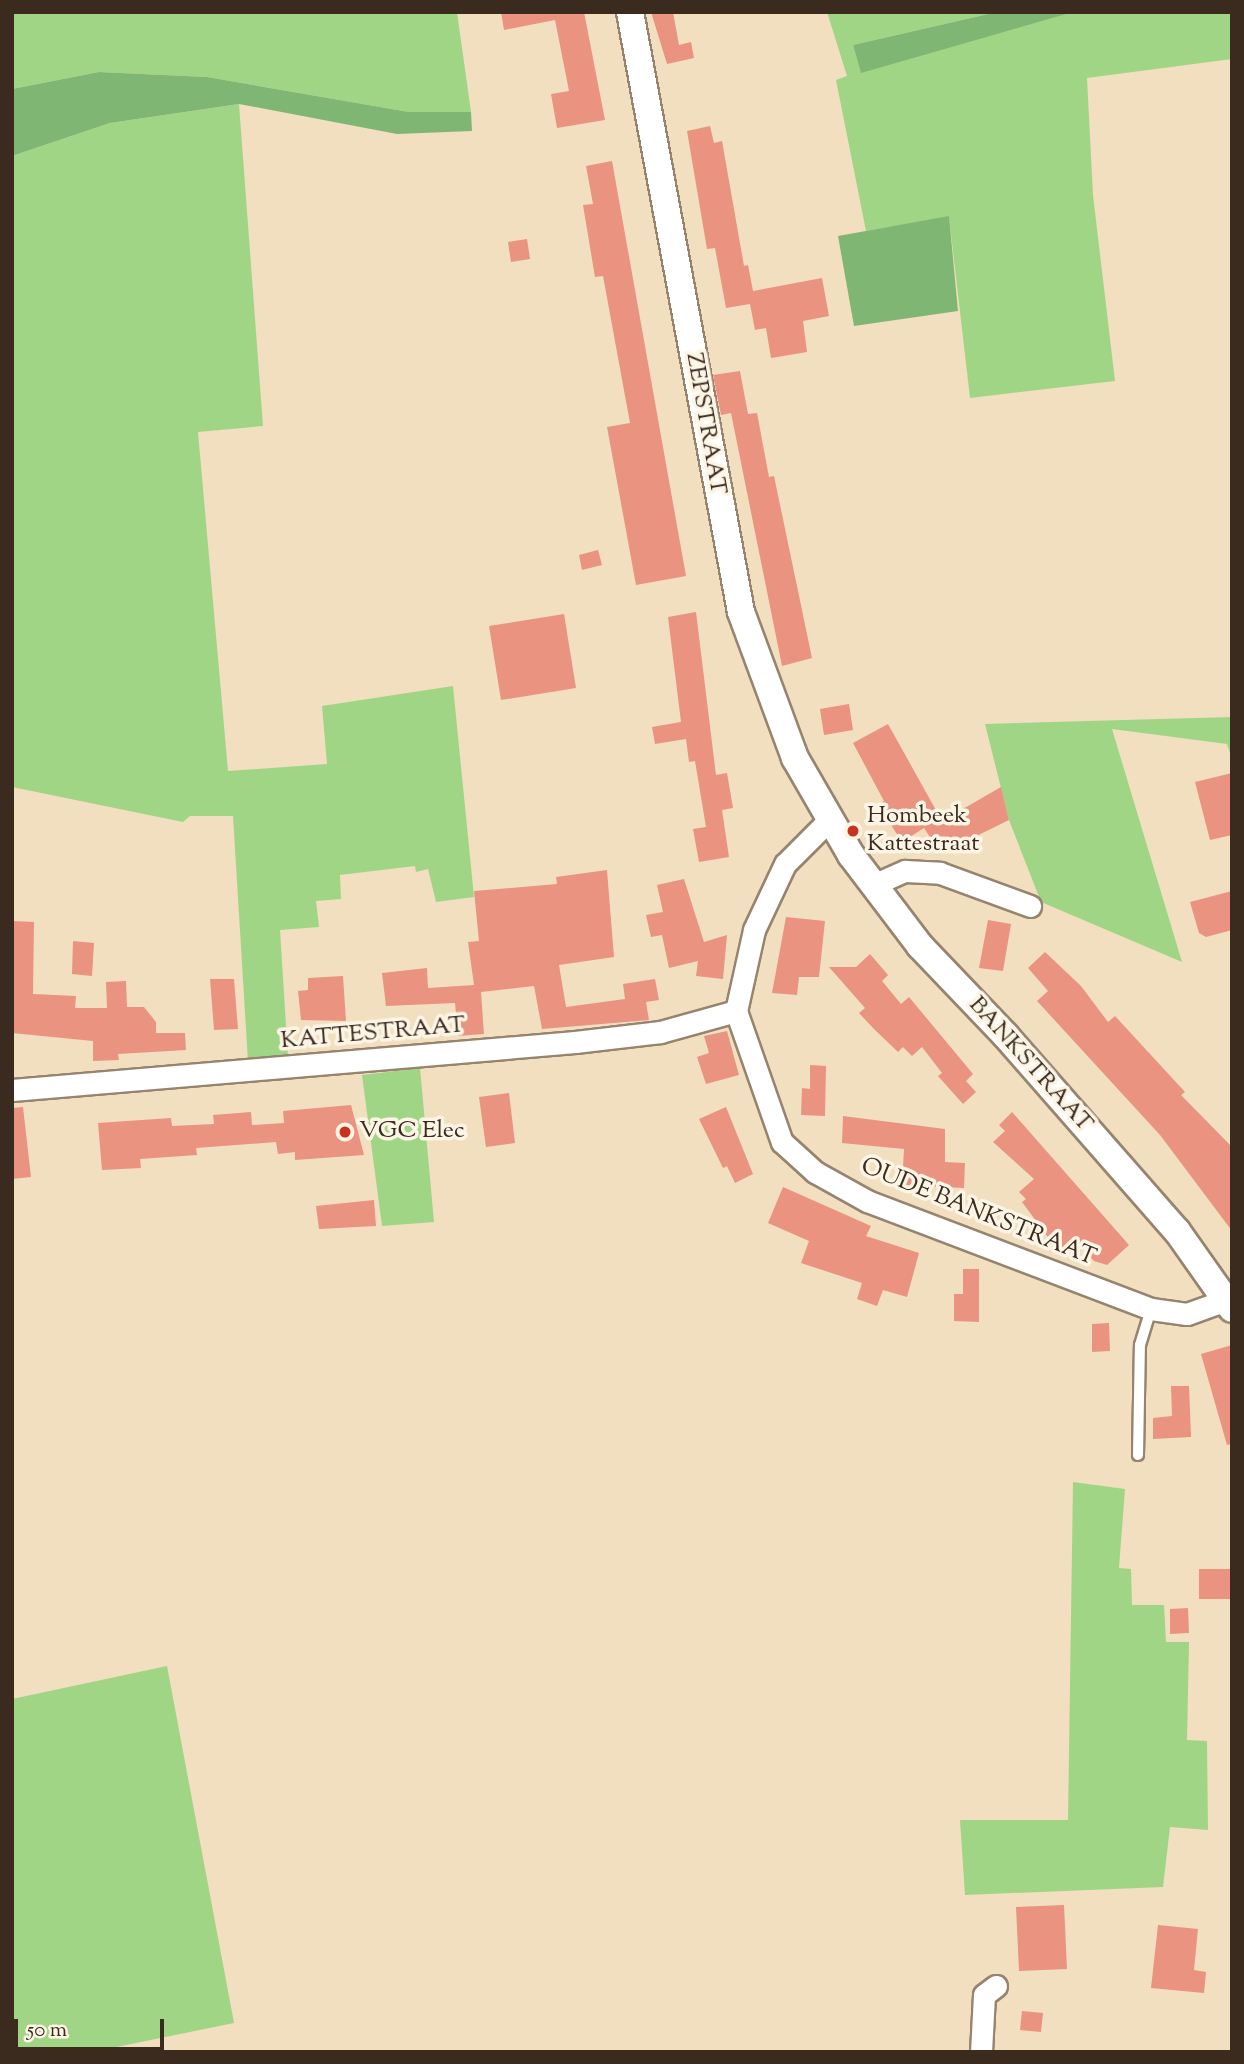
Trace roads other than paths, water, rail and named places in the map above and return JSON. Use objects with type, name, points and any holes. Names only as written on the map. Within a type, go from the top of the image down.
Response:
[{"type":"street","name":"ZEPSTRAAT","points":[[629,12],[741,612],[794,758],[829,820]]},
{"type":"street","name":"BANKSTRAAT","points":[[829,820],[873,885],[920,946],[1006,1036],[1177,1231],[1229,1304]]},
{"type":"street","points":[[736,1011],[754,930],[785,864],[829,820]]},
{"type":"street","points":[[873,885],[905,871],[940,873],[1030,906]]},
{"type":"street","name":"KATTESTRAAT","points":[[12,1090],[575,1042],[660,1032],[736,1011]]},
{"type":"street","name":"OUDE BANKSTRAAT","points":[[736,1011],[782,1142],[815,1171],[867,1201],[1151,1309],[1187,1314],[1229,1304]]},
{"type":"street","points":[[981,2052],[984,1995],[996,1986]]},
{"type":"lane","points":[[1138,1455],[1140,1345],[1151,1309]]},
{"type":"place","name":"Hombeek Kattestraat","points":[[853,831]]},
{"type":"place","name":"VGC Elec","points":[[345,1132]]}]
